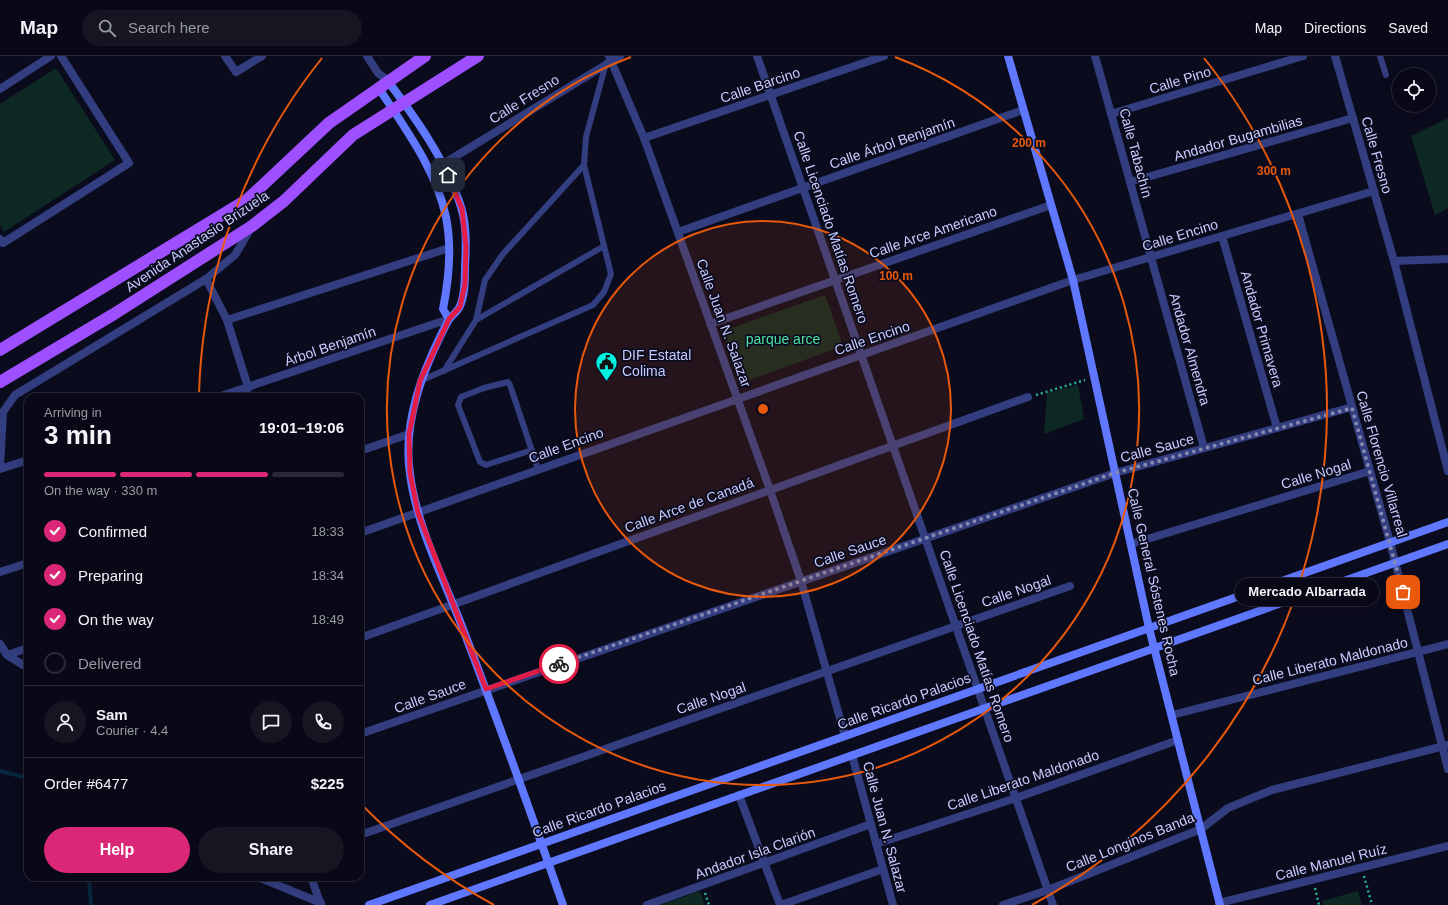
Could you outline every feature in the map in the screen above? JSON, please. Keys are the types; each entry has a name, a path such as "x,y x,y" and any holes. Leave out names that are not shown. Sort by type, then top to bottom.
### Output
{"main road":[{"name":"Avenida Anastasio Brizuela","path":"0,350 248,199 329,122 425,56"},
{"name":"Avenida Anastasio Brizuela","path":"0,382 114,314 252,226 284,201 353,135 478,56"}],"street":[{"path":"0,89 51,56"},
{"path":"0,239 3,243 129,163 61,56"},
{"path":"225,56 236,72 262,56"},
{"path":"367,56 378,73 393,110 428,167 446,217 449,248 448,282 443,309 449,319"},
{"name":"Calle Fresno","path":"443,164 608,60 620,56"},
{"name":"Calle Licenciado Matías Romero","path":"757,56 1053,905"},
{"name":"Calle Barcino","path":"644,138 884,56"},
{"name":"Calle General Sóstenes Rocha","path":"1008,56 1073,280 1149,628 1220,904"},
{"name":"Calle Tabachín","path":"1096,56 1151,258"},
{"name":"Calle Pino","path":"1112,114 1303,56"},
{"name":"Calle Fresno","path":"1335,56 1394,261 1448,471"},
{"name":"Calle Juan N. Salazar","path":"608,60 644,138 770,490 801,581 828,671 845,736"},
{"path":"383,84 404,103 443,164 462,209 466,246 465,284 460,307 449,319 420,381 409,434 410,473 418,513 486,689 563,905"},
{"name":"Calle Árbol Benjamín","path":"678,232 1023,110"},
{"name":"Andador Bugambilias","path":"1130,182 1353,118"},
{"name":"Calle Encino","path":"364,531 418,513 538,469 1073,280 1374,191"},
{"name":"Calle Arce Americano","path":"710,324 1051,205"},
{"name":"Calle Florencio Villarreal","path":"1298,214 1390,542 1418,652 1445,745 1448,769"},
{"path":"24,461 0,468 3,412 15,395 206,279 235,255 252,226"},
{"name":"Andador Primavera","path":"1222,236 1276,428"},
{"path":"227,320 449,248"},
{"name":"Andador Almendra","path":"1151,258 1204,448"},
{"path":"1394,261 1448,259"},
{"path":"206,279 227,320 248,387 246,393"},
{"name":"Árbol Benjamín","path":"230,393 449,319"},
{"name":"Calle Arce de Canadá","path":"364,637 1028,397"},
{"name":"Calle Sauce","path":"364,733 486,689 1115,473 1352,408"},
{"path":"364,450 409,434"},
{"name":"Calle Nogal","path":"1131,544 1370,471"},
{"name":"Calle Ricardo Palacios","path":"369,905 1448,522"},
{"path":"430,905 1448,544"},
{"path":"0,572 24,564"},
{"name":"Calle Nogal","path":"364,834 1070,586"},
{"path":"0,644 7,655 24,666"},
{"name":"Calle Liberato Maldonado","path":"1172,715 1448,644"},
{"path":"7,655 24,649"},
{"name":"Calle Liberato Maldonado","path":"876,844 1016,798 1178,740"},
{"name":"Calle Longinos Banda","path":"1003,905 1048,890 1200,829 1228,808 1272,790 1445,745"},
{"name":"Calle Juan N. Salazar","path":"852,755 893,905"},
{"path":"739,795 763,864 780,905 883,868"},
{"name":"Andador Isla Clarión","path":"647,905 871,824"},
{"name":"Calle Manuel Ruíz","path":"1220,904 1448,846"},
{"path":"267,881 321,904"},
{"path":"312,881 321,904"}],"lane":[{"path":"1380,56 1386,75"},
{"path":"420,381 593,305 604,292 612,274 584,165 586,137 608,60"},
{"path":"444,371 476,320 485,280 503,254 584,165"},
{"path":"476,320 604,246"},
{"path":"532,450 486,466 480,462 458,405 458,400 461,397 484,388 508,382 510,385 532,450 538,469"}],"path":[{"path":"1028,397 1094,377"},
{"path":"1362,868 1372,905"},
{"path":"1313,880 1319,905"}],"green space":[{"path":"56,68 115,160 4,232 0,225 0,104"},
{"path":"1448,118 1448,208 1435,215 1411,136"},
{"name":"parque arce","path":"825,295 843,346 741,383 723,331"},
{"path":"1078,385 1084,419 1044,434 1047,393"},
{"path":"700,891 705,905 660,905"},
{"path":"1358,891 1362,905 1323,905 1322,901"}],"waterway":[{"path":"0,771 24,777"},
{"path":"89,881 91,905"}],"way so far":[{"path":"559,664 1115,473 1352,408 1403,592"}],"place":[{"name":"DIF Estatal Colima","path":"606,382"},
{"name":"Mercado Albarrada","path":"1403,592"}],"route":[{"path":"448,175 454,186 462,209 466,246 465,284 460,307 449,319 420,381 409,434 410,473 418,513 486,689 559,664"}]}
